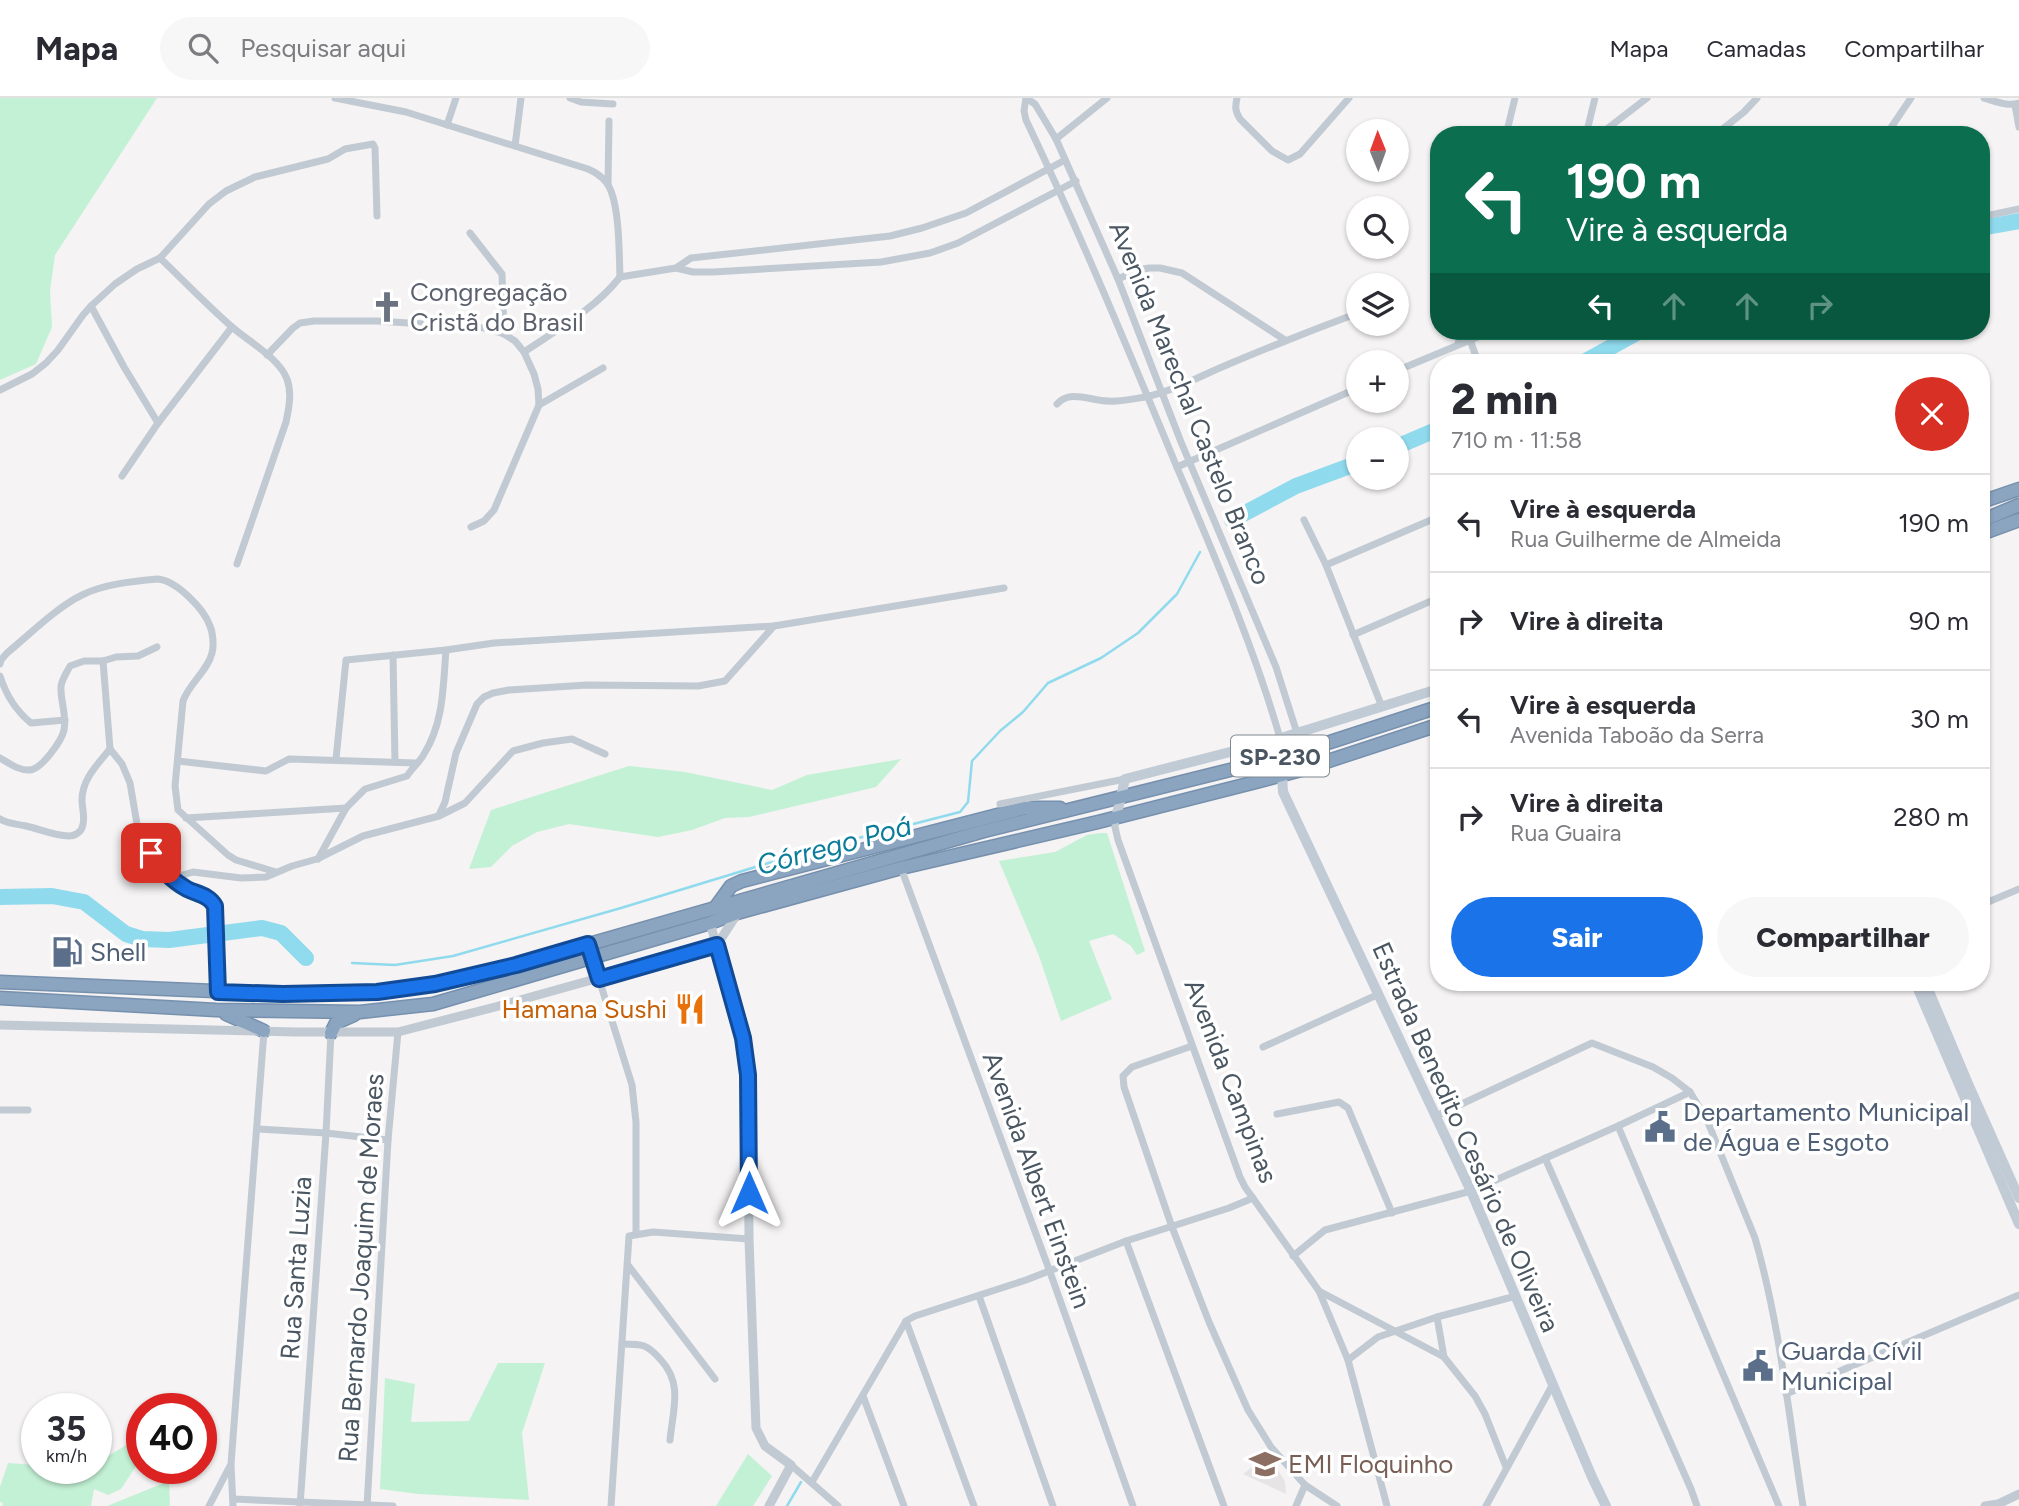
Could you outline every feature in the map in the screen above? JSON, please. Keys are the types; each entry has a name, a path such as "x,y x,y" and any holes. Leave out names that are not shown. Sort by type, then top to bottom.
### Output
{"highway":[{"path":"1990,499 2019,488"},
{"path":"1990,525 2019,505"},
{"path":"1990,529 2019,520"},
{"name":"SP-230","path":"0,982 283,994 377,992 448,981 516,965 944,842 1289,754 1430,710"},
{"name":"SP-230","path":"0,998 216,1010 360,1012 433,1004 737,913 901,868 1116,818 1282,775 1430,728"},
{"path":"1234,769 1265,743"},
{"path":"710,923 715,907"},
{"path":"216,1010 264,1031"},
{"path":"331,1033 336,1023 360,1012"}],"main road":[{"path":"1116,818 1125,779 1265,743 1430,692"},
{"name":"Estrada Benedito Cesário de Oliveira","path":"1297,733 1282,775 1282,789 1305,843 1379,993 1471,1191 1606,1506"},
{"path":"1266,779 1282,789"},
{"path":"1921,991 1931,1008 2019,1199 2015,1200 2009,1195 2001,1182"},
{"path":"1927,991 1931,1008 2019,1224"}],"street":[{"path":"335,98 406,112 515,146 588,169 608,184"},
{"path":"447,125 456,98"},
{"path":"515,146 521,98"},
{"path":"570,98 581,102 613,104"},
{"name":"Avenida Marechal Castelo Branco","path":"1280,738 1252,652 1199,517 1059,190 1026,120 1026,98 1035,104 1056,139 1118,279 1210,513 1268,646 1297,733"},
{"path":"1056,139 1108,98"},
{"path":"1237,98 1236,113 1240,119 1272,151 1288,160 1300,154 1349,98"},
{"path":"1508,126 1515,98"},
{"path":"1588,126 1595,98"},
{"path":"1611,126 1647,98"},
{"path":"1726,126 1757,98"},
{"path":"1892,126 1911,98"},
{"path":"1984,98 2017,104 2019,127"},
{"path":"524,352 589,308 610,290 620,277 617,218 608,184 609,121"},
{"path":"0,390 32,374 46,363 91,306 115,284 160,258 209,204 226,191 255,177 328,159 345,149 373,144 377,216"},
{"path":"676,268 691,258 890,236 933,225 966,213 1065,160"},
{"path":"620,277 676,268 693,272 713,272 881,262 930,253 958,243 1076,181"},
{"path":"1990,215 2019,209"},
{"path":"470,233 502,274 504,334"},
{"path":"160,258 232,327 267,355 286,377 290,389 286,422 237,564"},
{"path":"1118,279 1149,268 1171,269 1182,273 1284,341"},
{"path":"91,306 158,423"},
{"path":"1057,404 1062,399 1076,396 1107,401 1161,393 1346,318"},
{"path":"267,355 293,328 300,323 314,321 426,323 486,328 515,341 524,352 534,374 539,405 494,510 484,521 471,527"},
{"path":"122,476 158,423 232,327"},
{"path":"1458,344 1459,340"},
{"path":"1435,354 1469,340 1475,354"},
{"path":"1409,365 1430,356"},
{"path":"539,405 603,368"},
{"path":"1177,467 1346,393"},
{"path":"1199,517 1210,513"},
{"path":"1304,520 1326,565 1382,707"},
{"path":"1326,565 1430,520"},
{"path":"1225,584 1238,578"},
{"path":"0,664 7,653 85,593 108,586 148,580 164,580 175,584 210,625 213,647 210,659 183,701 176,803 178,810 228,855 276,872"},
{"path":"337,760 346,660 494,643 774,626 1004,588"},
{"path":"1353,635 1430,601"},
{"path":"439,816 445,802 456,752 477,704 484,697 509,690 587,685 698,686 725,681 774,626"},
{"path":"1252,652 1268,646"},
{"path":"0,758 15,768 30,771 47,758 62,737 65,720 61,687 70,666 84,661 138,656 157,647"},
{"path":"317,859 346,808 365,789 407,776 423,757 442,708 446,650"},
{"path":"393,655 395,762"},
{"path":"103,661 110,749 122,764 130,783 137,824 165,874 213,901 215,906 218,992"},
{"path":"0,676 5,691 22,716 31,723 65,720"},
{"path":"165,874 183,875 193,872 266,877 317,859 363,836 439,816 465,803 513,751 543,743 572,740 605,754"},
{"path":"0,819 42,831 72,836 78,834 84,819 82,791 95,765 110,749"},
{"path":"178,761 266,771 289,759 416,763"},
{"path":"1000,804 1125,779"},
{"path":"185,818 346,808"},
{"name":"Avenida Campinas","path":"1116,818 1118,840 1237,1170 1245,1187 1320,1291 1348,1360 1387,1506"},
{"name":"Avenida Albert Einstein","path":"901,868 1133,1506"},
{"path":"1990,901 2019,889"},
{"path":"0,1025 331,1033 398,1032 717,945 737,913"},
{"path":"710,923 743,1038 748,1075 749,1239 756,1428 765,1446 838,1506"},
{"path":"588,944 632,1085 636,1122 636,1234"},
{"path":"1263,1047 1379,993"},
{"path":"264,1031 230,1464 233,1503 393,1506"},
{"name":"Rua Bernardo Joaquim de Moraes","path":"367,1505 388,1139 398,1032"},
{"name":"Rua Santa Luzia","path":"300,1504 331,1033"},
{"path":"1436,1116 1592,1043 1653,1066 1690,1092 1707,1121 1755,1238 1776,1336 1803,1506"},
{"path":"1192,1046 1132,1067 1123,1076 1124,1087 1172,1227 1209,1322 1248,1410 1271,1447 1305,1485 1336,1506"},
{"path":"1293,1256 1325,1230 1471,1191 1690,1092"},
{"path":"1277,1114 1339,1102 1348,1108 1392,1213"},
{"path":"0,1110 28,1110"},
{"path":"1618,1126 1779,1506"},
{"path":"258,1129 388,1139"},
{"path":"1545,1158 1697,1506"},
{"path":"811,1482 906,1321 1253,1198"},
{"path":"611,1506 629,1236 653,1232 749,1239"},
{"path":"1126,1241 1224,1506"},
{"path":"628,1264 715,1379"},
{"path":"1320,1291 1444,1357 1475,1396 1506,1467"},
{"path":"1786,1394 2019,1295"},
{"path":"979,1296 1053,1506"},
{"path":"1348,1360 1368,1343 1395,1331 1516,1296"},
{"path":"1437,1317 1444,1357"},
{"path":"906,1321 974,1506"},
{"path":"622,1345 646,1346 673,1376 675,1390 670,1440"},
{"path":"1486,1506 1553,1383"},
{"path":"863,1396 904,1506"},
{"path":"209,1506 230,1464"},
{"path":"769,1506 791,1465"},
{"path":"1296,1506 1305,1485"},
{"path":"1985,1506 1998,1505 2019,1494"}],"shaded area":[{"name":"EMI Floquinho","path":"1269,1454 1285,1482 1286,1494 1243,1474"}],"green space":[{"path":"0,98 157,98 55,255 50,291 52,327 36,364 0,380"},
{"path":"901,759 876,787 749,817 725,818 692,830 658,837 569,824 537,832 512,846 491,867 469,869 491,810 629,766 685,772 772,790 807,775"},
{"path":"1107,833 1145,951 1137,955 1131,946 1113,934 1089,941 1112,999 1061,1021 1039,956 999,861 1055,852 1087,835"},
{"path":"498,1363 545,1363 522,1433 529,1500 418,1494 380,1489 385,1378 415,1384 411,1422 469,1421"},
{"path":"126,1445 126,1481 121,1489 108,1495 94,1489 91,1506 2,1506 3,1503 0,1502 0,1487 8,1463 21,1464 21,1484 112,1484 112,1454"},
{"path":"748,1454 772,1476 753,1506 716,1506"},
{"path":"162,1484 169,1484 170,1506 107,1506"}],"waterway":[{"name":"Córrego Poá","path":"1990,226 2019,221"},
{"name":"Córrego Poá","path":"1598,354 1624,340"},
{"name":"Córrego Poá","path":"1409,441 1430,432"},
{"name":"Córrego Poá","path":"1232,520 1296,486 1346,467"},
{"name":"Córrego Poá","path":"352,963 395,965 453,956 808,851 960,812 968,802 972,761 1000,731 1023,712 1048,683 1101,658 1138,633 1177,594 1200,552"},
{"name":"Córrego Poá","path":"0,897 52,896 84,902 126,934 142,939 169,940 262,928 281,933 306,958"},
{"path":"787,1506 801,1482"}],"place":[{"name":"Congregação Cristã do Brasil","path":"387,307"},
{"name":"Shell","path":"67,952"},
{"name":"Hamana Sushi","path":"690,1009"},
{"name":"Departamento Municipal de Água e Esgoto","path":"1660,1127"},
{"name":"Guarda Cívil Municipal","path":"1758,1366"},
{"name":"EMI Floquinho","path":"1265,1464"}],"route":[{"path":"151,853 165,874 213,901 218,951 218,992 377,992 435,984 516,965 588,944 599,979 717,945 743,1038 748,1075 749,1193"}]}
